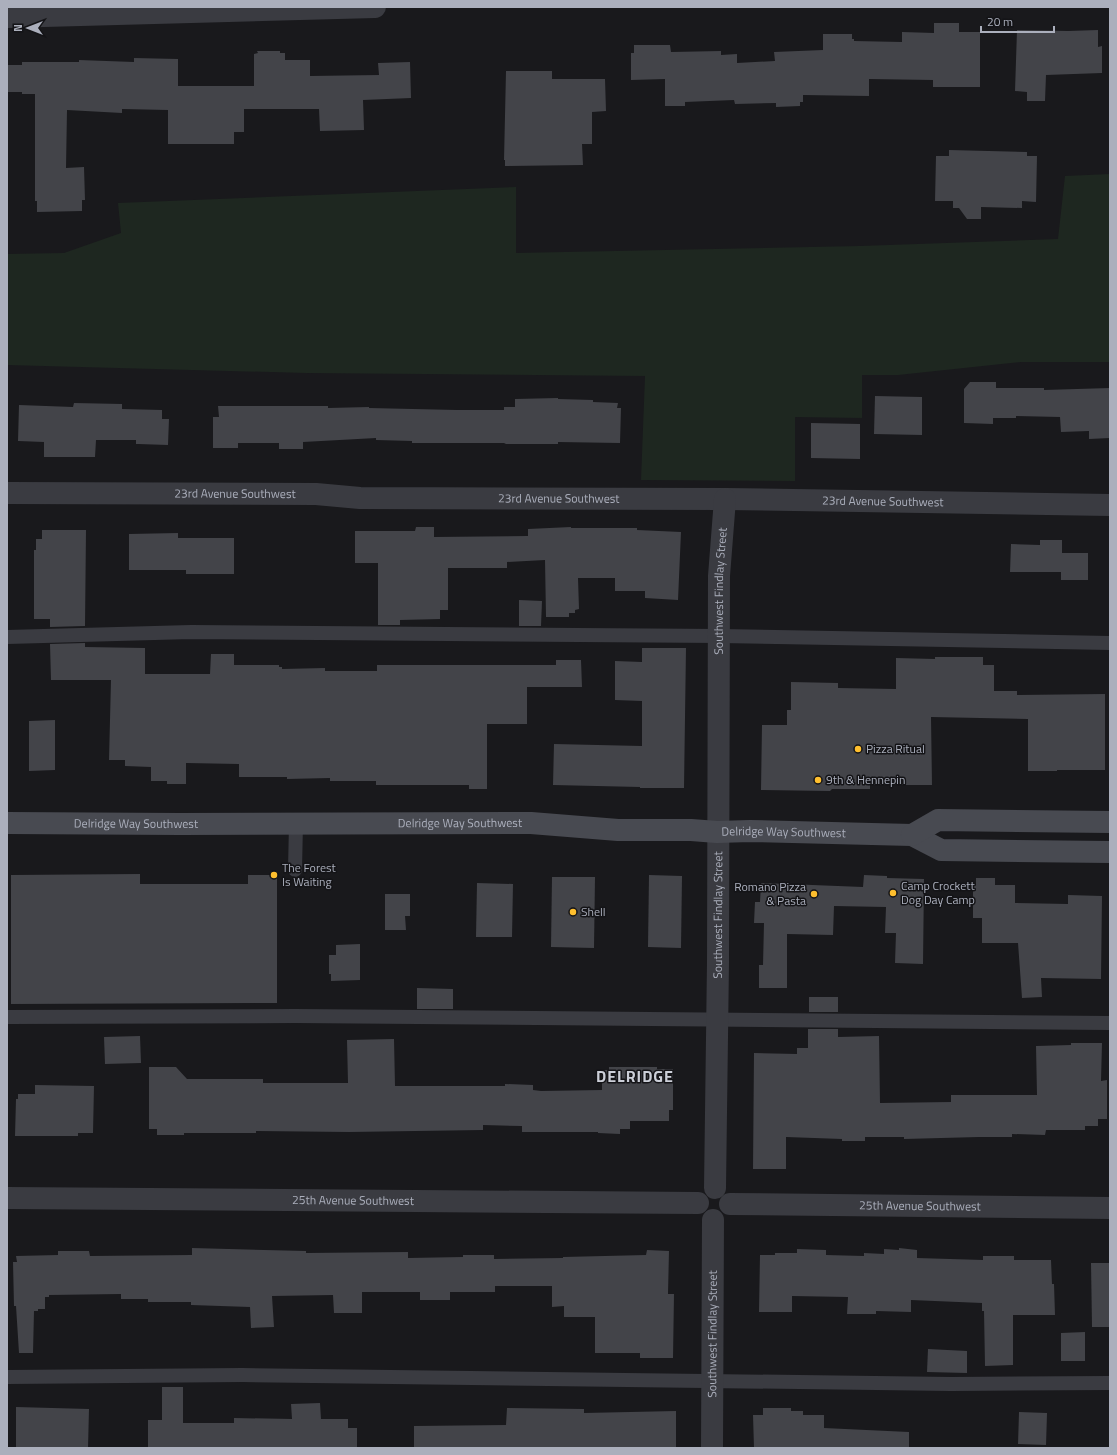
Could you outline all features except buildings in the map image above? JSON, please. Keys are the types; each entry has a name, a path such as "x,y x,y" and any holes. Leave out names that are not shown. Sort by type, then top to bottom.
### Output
{"main road":[{"path":"912,835 938,820 1110,822"},
{"name":"Delridge Way Southwest","path":"7,823 532,823 618,830 691,830 717,832 750,831 912,835 941,850 1110,852"}],"street":[{"path":"7,17 201,10 376,7"},
{"name":"23rd Avenue Southwest","path":"7,493 316,494 360,498 725,499 1110,505"},
{"name":"Southwest Findlay Street","path":"715,1188 717,832 720,636 719,576 725,499"},
{"path":"715,1188 726,1193 729,1197 730,1204 728,1212 725,1216 721,1219 714,1220 706,1218 702,1215 699,1210 698,1203 701,1194 705,1190 715,1188"},
{"name":"25th Avenue Southwest","path":"7,1198 698,1203"},
{"name":"25th Avenue Southwest","path":"730,1204 1110,1208"},
{"name":"Southwest Findlay Street","path":"712,1448 714,1220"}],"lane":[{"path":"7,637 191,632 720,636 1110,643"},
{"path":"295,870 296,823"},
{"path":"7,1017 295,1010 717,1020 1110,1023"},
{"path":"7,1377 242,1375 951,1384 1110,1383"}],"shaded area":[{"path":"1110,174 1110,362 1021,362 898,375 862,375 862,418 795,417 795,481 641,480 645,376 306,373 7,365 7,254 64,253 121,233 118,203 516,187 516,253 860,246 1058,239 1065,176"}],"place":[{"name":"Pizza Ritual","path":"858,749"},
{"name":"9th & Hennepin","path":"818,780"},
{"name":"The Forest Is Waiting","path":"274,875"},
{"name":"Camp Crockett Dog Day Camp","path":"893,893"},
{"name":"Romano Pizza & Pasta","path":"814,894"},
{"name":"Shell","path":"573,912"}],"district":[{"name":"DELRIDGE","path":"635,1076"}]}
